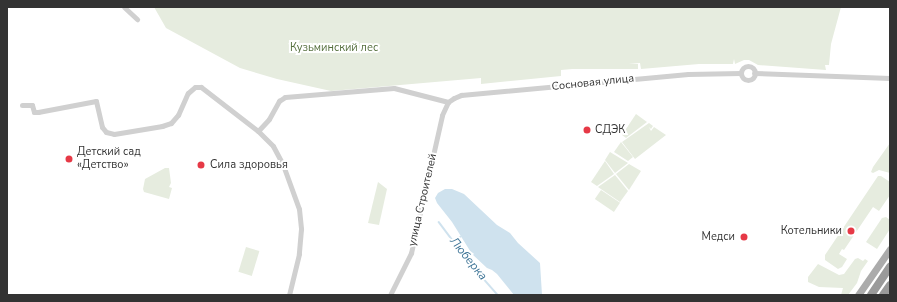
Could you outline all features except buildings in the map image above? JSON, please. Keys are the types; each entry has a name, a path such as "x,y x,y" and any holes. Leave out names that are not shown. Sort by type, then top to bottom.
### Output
{"highway":[{"path":"870,295 890,267"},
{"path":"883,295 890,285"}],"main road":[{"path":"858,295 890,249"}],"street":[{"path":"124,7 137,19"},
{"name":"Сосновая улица","path":"741,73 742,69 747,66 751,67 754,73"},
{"name":"Сосновая улица","path":"741,73 742,77 747,80 753,77 754,73"},
{"name":"Сосновая улица","path":"448,102 461,95 688,74 741,73"},
{"name":"Сосновая улица","path":"754,73 890,78"},
{"path":"22,105 32,105 34,112 96,101 102,127 106,132 114,134 172,123 178,115 188,93 195,87 202,87 258,131 273,146 283,165 299,210 301,230 299,254 289,295"},
{"path":"258,131 269,119 279,101 285,97 394,88 448,102"},
{"name":"улица Строителей","path":"390,295 410,253 442,115 448,102"}],"green space":[{"name":"Кузьминский лес","path":"154,7 841,7 831,44 829,65 825,65 826,70 758,65 749,60 744,60 735,64 734,59 733,64 699,64 641,69 640,63 561,70 561,76 481,84 481,78 331,91 277,79 240,68 166,28"},
{"path":"563,64 638,64 638,69 563,69"},
{"path":"636,114 647,122 626,138 622,135"},
{"path":"649,123 653,126 651,129 649,127 651,131 654,127 666,135 635,159 622,142"},
{"path":"621,142 633,157 628,161 614,152"},
{"path":"890,143 890,173 879,170 873,173 871,172 873,167"},
{"path":"610,152 628,163 615,173 605,160"},
{"path":"605,161 614,174 597,186 591,182"},
{"path":"629,164 641,171 629,190 616,174"},
{"path":"165,168 169,168 171,183 169,187 172,188 169,199 144,192 143,189 145,179"},
{"path":"615,175 628,191 620,202 598,187"},
{"path":"878,176 881,176 890,182 890,195 879,211 873,207 844,250 842,249 839,254 847,259 842,267 838,269 825,260 825,255"},
{"path":"378,182 387,189 379,225 368,223"},
{"path":"601,190 620,203 614,212 595,199"},
{"path":"886,217 890,220 890,229 877,249 866,242 882,218"},
{"path":"246,247 259,251 252,276 238,272"},
{"path":"858,258 863,261 865,259 868,261 861,271 857,283 848,295 841,295 843,288 819,287 808,282 808,277 818,264 839,275 844,274 855,259"}],"water":[{"path":"445,189 452,189 464,194 497,225 510,233 518,243 540,263 542,295 514,295 497,274 487,268 472,254 452,222 437,203 435,198 438,193"}],"waterway":[{"name":"Люберка","path":"439,222 469,262 498,295"},
{"name":"Люберка","path":"453,240 460,237"}],"place":[{"name":"СДЭК","path":"587,130"},
{"name":"Детский сад «Детство»","path":"69,159"},
{"name":"Сила здоровья","path":"201,165"},
{"name":"Котельники","path":"851,231"},
{"name":"Медси","path":"744,237"}]}
